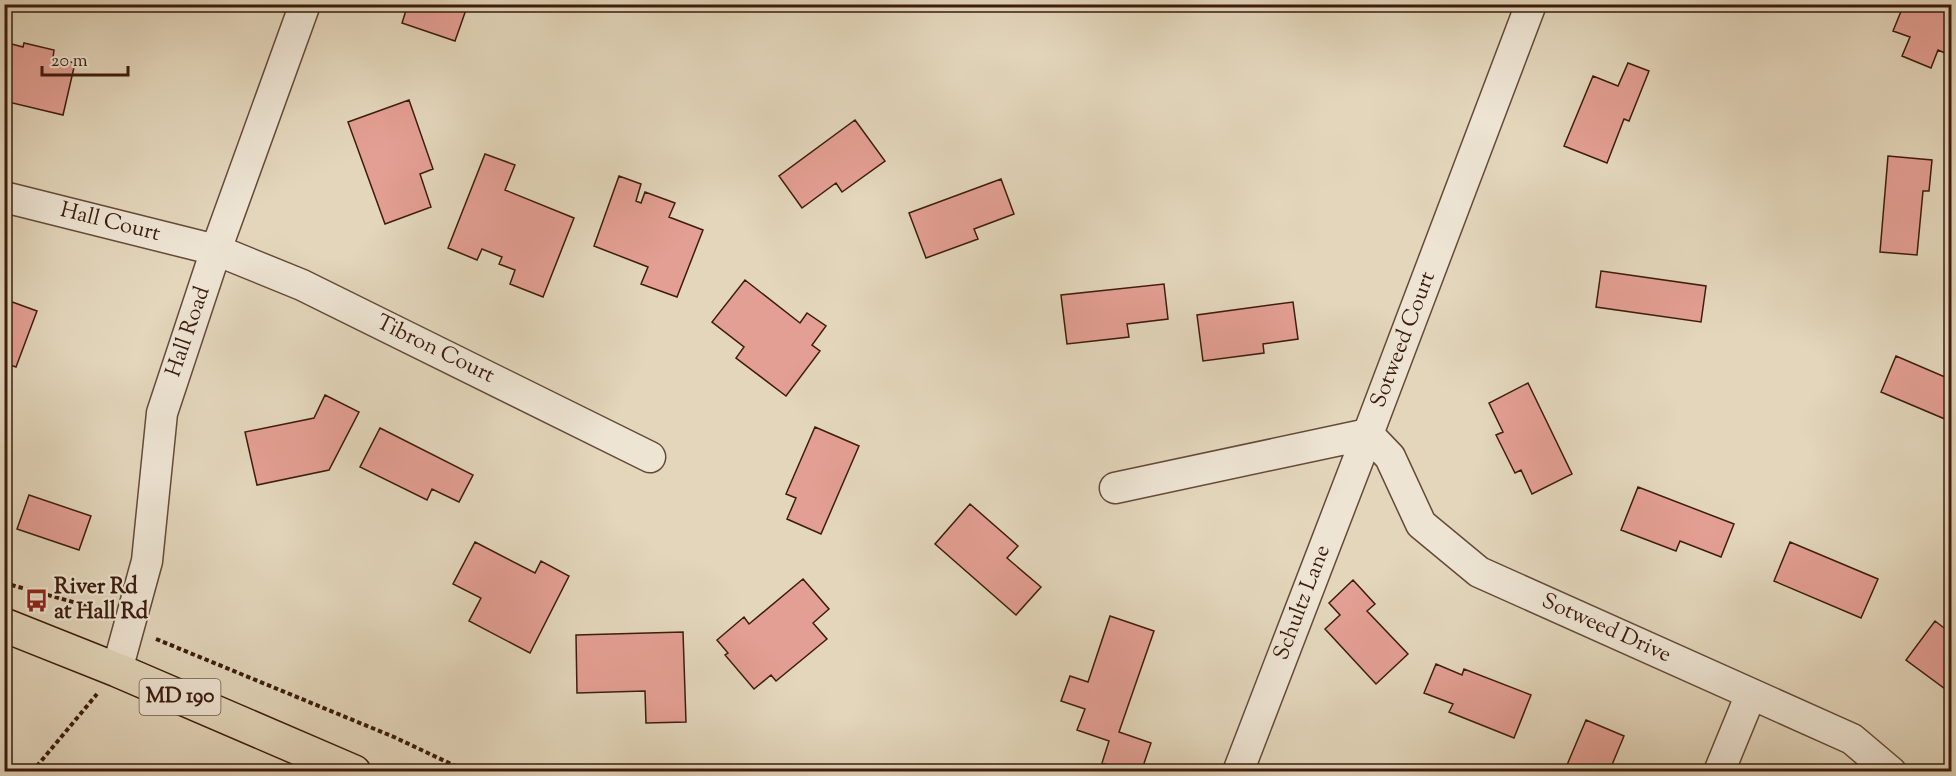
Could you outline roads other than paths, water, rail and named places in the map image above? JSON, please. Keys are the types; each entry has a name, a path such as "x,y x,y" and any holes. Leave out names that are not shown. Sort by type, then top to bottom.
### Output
{"main road":[{"name":"MD 190","path":"4,625 117,670 354,771"}],"street":[{"name":"Hall Road","path":"117,670 147,561 162,413 216,250 305,4"},
{"name":"Sotweed Court","path":"1115,488 1368,434 1531,4"},
{"name":"Hall Court","path":"4,197 216,250"},
{"name":"Tibron Court","path":"216,250 302,285 651,457"},
{"name":"Sotweed Drive","path":"1368,434 1390,457 1421,524 1479,572 1852,739 1891,771"},
{"name":"Schultz Lane","path":"1238,771 1368,434"},
{"path":"1719,771 1751,694"}],"place":[{"name":"River Rd at Hall Rd","path":"36,601"}]}
